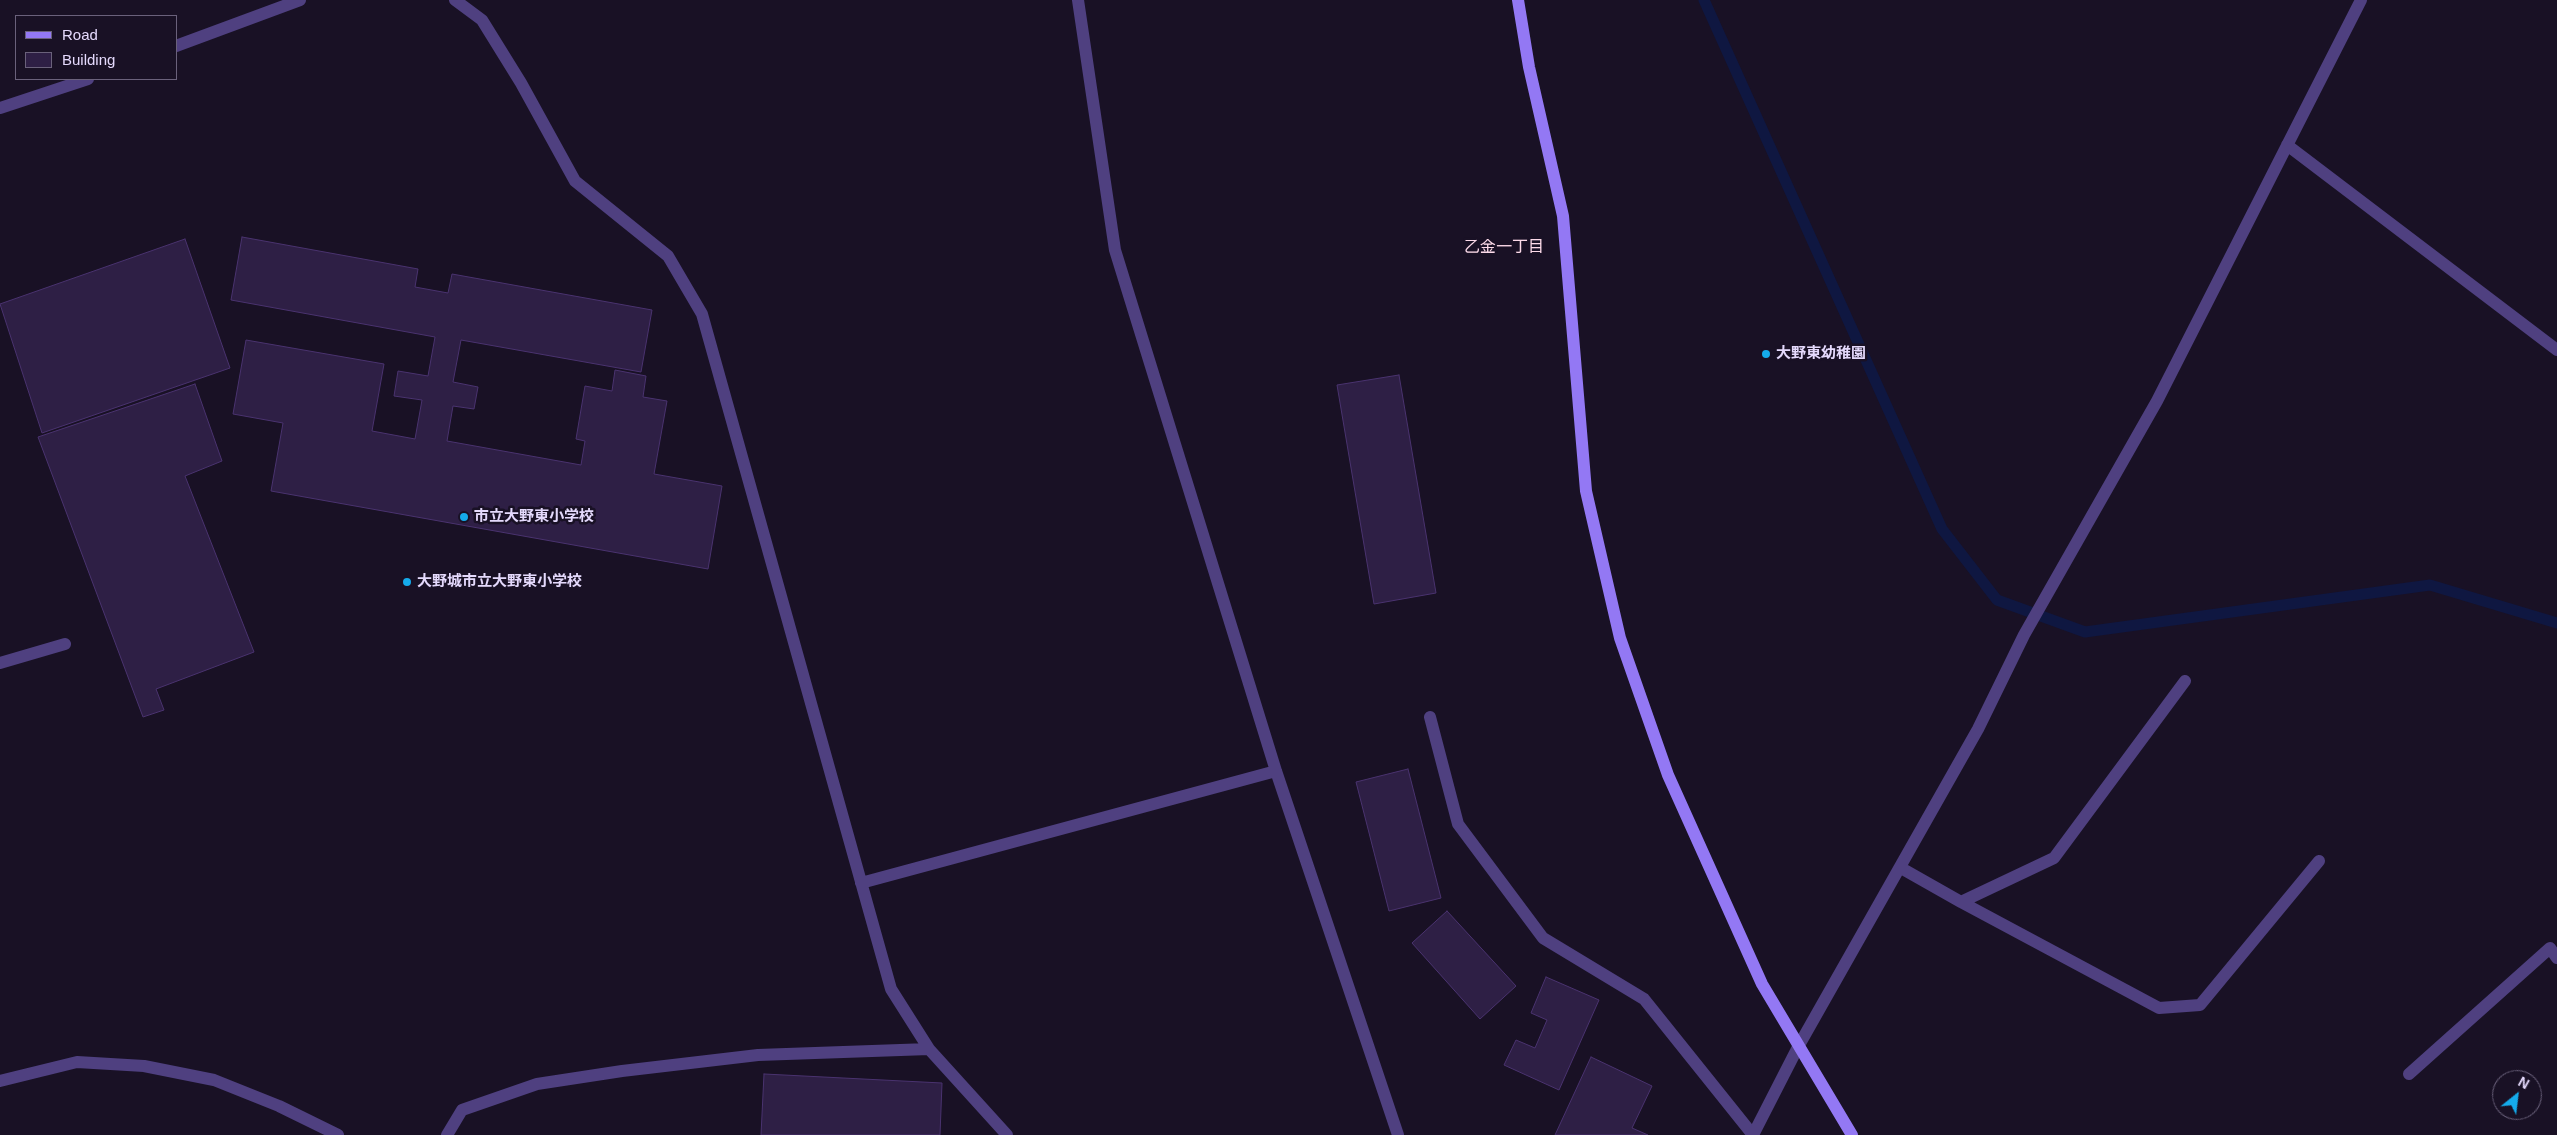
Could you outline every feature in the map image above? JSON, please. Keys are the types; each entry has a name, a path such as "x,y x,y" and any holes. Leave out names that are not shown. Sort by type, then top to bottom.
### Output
{"street":[{"path":"178,45 300,0"},
{"path":"455,0 482,20 521,83 575,180 668,256 702,314 891,989 929,1049 1008,1135"},
{"path":"1078,0 1115,250 1276,771 1398,1135"},
{"path":"1518,0 1530,67 1563,216 1586,491 1620,638 1668,775 1762,984 1852,1135"},
{"path":"1430,717 1458,824 1542,938 1644,999 1753,1135 1798,1047 1978,729 2024,635 2157,400 2361,0"},
{"path":"0,108 85,80"},
{"path":"2286,144 2557,350"},
{"path":"0,663 66,644"},
{"path":"1961,902 2054,858 2185,681"},
{"path":"861,883 1276,771"},
{"path":"1901,868 2158,1008 2200,1005 2319,861"},
{"path":"2409,1074 2550,948 2557,958"},
{"path":"447,1135 462,1110 537,1084 622,1071 758,1055 929,1049"},
{"path":"0,1081 77,1062 144,1066 214,1080 279,1106 338,1135"}],"building":[{"path":"242,237 418,269 415,287 448,293 452,274 652,310 641,372 461,340 453,382 478,387 474,409 453,406 447,441 581,465 585,441 576,439 585,386 612,391 615,370 646,376 643,397 667,401 654,474 722,486 708,569 271,491 283,423 233,414 246,340 384,364 372,431 415,439 422,400 394,396 398,371 428,376 435,337 231,300"},
{"path":"185,239 230,368 42,433 0,304"},
{"path":"1399,375 1436,593 1374,604 1337,385"},
{"path":"195,384 222,461 185,476 254,652 156,689 164,710 143,717 38,437"},
{"path":"1408,769 1441,898 1389,911 1356,782"},
{"path":"1447,911 1516,986 1480,1019 1412,943"},
{"path":"1546,977 1599,1000 1559,1090 1504,1065 1516,1040 1535,1048 1547,1020 1531,1013"},
{"path":"1591,1057 1652,1086 1632,1128 1648,1135 1555,1135"},
{"path":"764,1074 942,1083 940,1135 761,1135"}],"waterway":[{"path":"1704,0 1942,529 1997,600 2085,632 2430,585 2557,623"}],"place":[{"name":"大野東幼稚園","path":"1766,354"},
{"name":"市立大野東小学校","path":"464,517"},
{"name":"大野城市立大野東小学校","path":"407,582"}],"district":[{"name":"乙金一丁目","path":"1504,248"}]}
